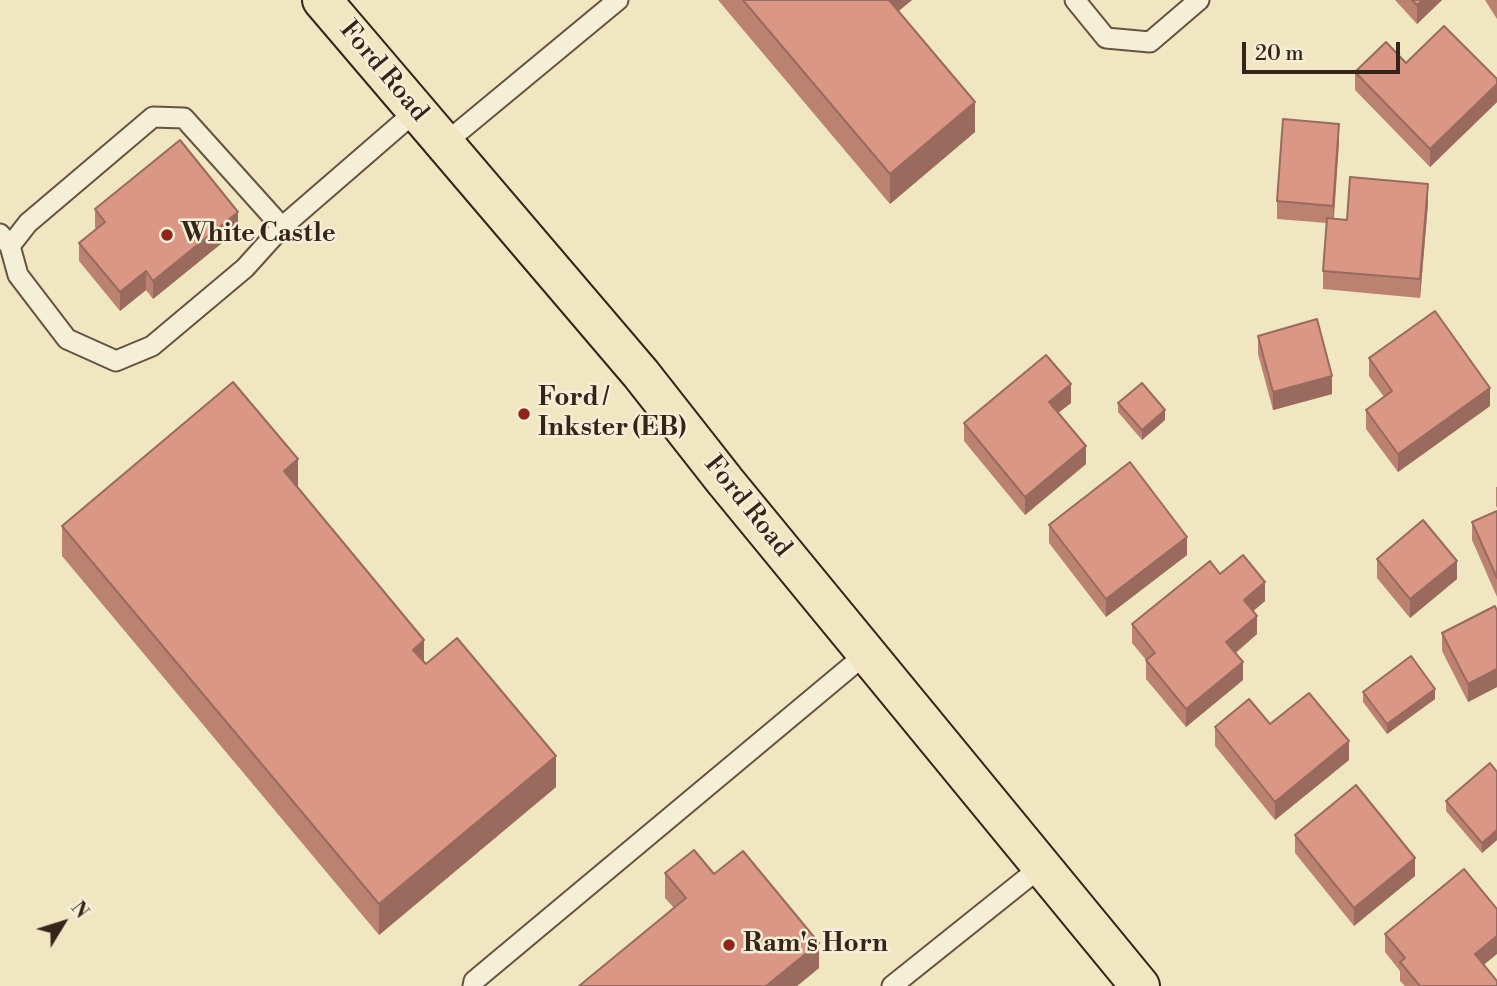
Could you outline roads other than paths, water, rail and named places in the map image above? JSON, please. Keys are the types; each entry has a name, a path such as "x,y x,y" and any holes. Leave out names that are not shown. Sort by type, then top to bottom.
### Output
{"main road":[{"name":"Ford Road","path":"322,0 641,374 725,481 1140,986"}],"lane":[{"path":"1075,0 1106,38 1150,42 1199,0"},
{"path":"444,144 607,3"},
{"path":"282,227 184,118 153,117 5,240 18,275 67,339 116,361 152,346 245,268 282,227 416,111"},
{"path":"472,986 474,981 867,653"},
{"path":"892,986 1042,866"}],"place":[{"name":"White Castle","path":"167,235"},
{"name":"Ford / Inkster (EB)","path":"524,414"},
{"name":"Ram's Horn","path":"729,945"}]}
